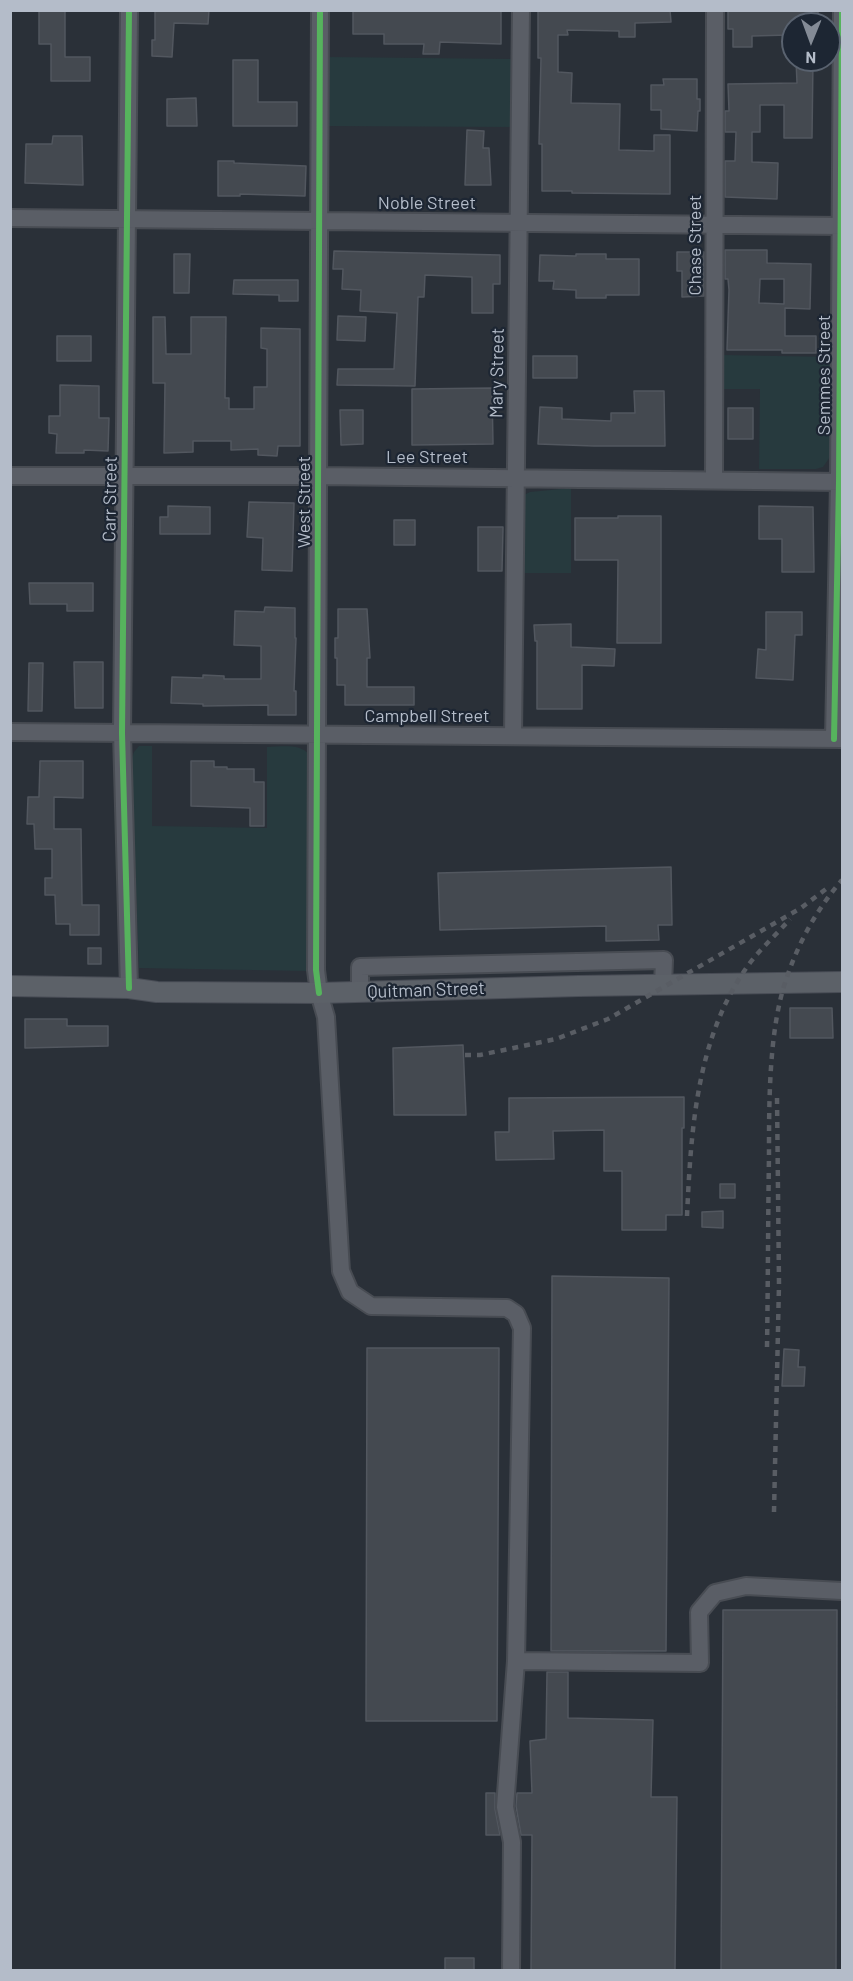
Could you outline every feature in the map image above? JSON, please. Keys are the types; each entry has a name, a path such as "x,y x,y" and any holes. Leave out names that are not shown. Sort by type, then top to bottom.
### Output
{"main road":[{"name":"Quitman Street","path":"10,986 129,988 157,992 319,993 843,982"}],"street":[{"name":"Carr Street","path":"129,10 122,732 129,988"},
{"name":"West Street","path":"320,10 316,970 319,993 326,1017 341,1270 350,1292 371,1306 507,1308 516,1314 522,1328 516,1661"},
{"name":"Mary Street","path":"513,736 521,10"},
{"name":"Chase Street","path":"714,480 715,10"},
{"name":"Semmes Street","path":"838,739 842,10"},
{"name":"Noble Street","path":"10,218 842,226"},
{"name":"Lee Street","path":"10,476 319,476 841,482"},
{"name":"Campbell Street","path":"10,732 838,739"},
{"path":"360,992 360,967 664,960 663,985"},
{"path":"630,961 631,985"},
{"path":"578,962 579,986"},
{"path":"511,1971 512,1842 505,1807 516,1661 700,1662 699,1612 715,1593 746,1586 843,1591"}],"green space":[{"path":"328,57 512,59 511,127 327,126"},
{"path":"721,355 832,357 830,457 823,467 759,469 760,389 719,389"},
{"path":"571,488 571,573 523,573 524,495 530,492"},
{"path":"139,746 152,746 152,826 267,828 267,747 296,747 309,755 308,971 139,968 131,762"}],"building":[{"path":"39,10 65,10 65,57 90,57 90,81 51,81 51,44 39,44"},
{"path":"155,10 209,10 208,24 174,23 172,57 152,56 152,40 155,40"},
{"path":"353,10 501,10 501,44 440,42 439,54 423,54 424,44 384,44 384,34 353,34"},
{"path":"538,10 670,10 671,22 635,23 635,37 619,37 619,31 567,30 568,35 558,35 558,72 572,73 571,103 620,104 619,150 654,151 654,135 670,135 670,194 542,191 542,144 539,144 541,58 538,58"},
{"path":"728,10 818,10 818,12 781,12 781,35 752,36 752,47 733,47 733,29 728,29"},
{"path":"233,60 258,60 258,102 297,102 297,126 233,126"},
{"path":"797,72 813,72 812,138 784,138 784,105 760,105 760,132 752,132 752,162 778,163 777,199 725,197 725,161 735,161 736,132 725,132 725,111 729,111 728,84 797,83"},
{"path":"663,79 697,79 697,99 700,99 700,111 698,111 697,131 661,129 661,110 651,110 651,85 664,85"},
{"path":"196,98 197,126 167,126 167,99"},
{"path":"467,130 484,131 483,148 489,148 491,185 465,185"},
{"path":"53,136 82,136 83,185 25,183 26,144 52,144"},
{"path":"218,161 306,166 305,196 240,194 240,196 218,196"},
{"path":"725,250 767,250 767,263 811,264 810,309 785,308 785,336 816,336 816,353 782,353 782,350 727,350 729,290 728,279 725,279","holes":["760,279 784,279 784,304 759,303"]},
{"path":"334,251 500,255 500,284 493,284 493,313 472,313 472,277 425,275 424,297 418,297 415,386 337,385 338,369 394,369 397,313 360,311 361,290 342,289 343,269 333,269"},
{"path":"677,252 704,252 704,296 682,297 682,271 677,271"},
{"path":"174,254 190,254 189,293 174,293"},
{"path":"576,254 606,254 606,259 639,259 639,295 576,298 576,290 553,289 554,281 539,281 540,255 576,256"},
{"path":"234,280 298,280 298,301 279,301 279,295 233,294"},
{"path":"338,316 366,317 365,341 337,340"},
{"path":"153,317 165,317 166,354 191,354 191,317 226,317 225,398 229,398 229,409 254,409 254,387 267,387 267,349 261,348 261,328 300,329 300,446 278,446 277,456 258,455 258,449 231,450 231,441 193,441 193,452 164,453 165,383 153,383"},
{"path":"57,336 91,336 91,361 57,361"},
{"path":"533,356 577,356 577,378 533,378"},
{"path":"60,385 99,386 99,418 109,418 108,451 84,450 84,453 56,453 57,434 49,433 49,416 60,416"},
{"path":"492,388 493,444 412,445 412,389"},
{"path":"634,391 664,391 665,446 538,444 540,407 562,408 562,419 611,421 611,413 635,413"},
{"path":"728,408 753,408 753,439 728,439"},
{"path":"340,410 363,410 363,444 341,445"},
{"path":"249,502 294,503 292,571 262,570 263,538 247,537"},
{"path":"168,506 210,507 210,534 160,534 160,517 168,517"},
{"path":"759,506 813,507 814,572 782,572 782,539 759,539"},
{"path":"618,516 661,516 661,643 617,643 618,560 575,560 575,518 618,518"},
{"path":"394,520 415,520 415,545 394,545"},
{"path":"478,527 503,527 502,571 478,571"},
{"path":"29,583 93,583 93,611 67,611 67,604 30,604"},
{"path":"265,607 295,608 296,715 268,715 268,705 203,706 203,704 171,703 172,677 203,678 203,675 224,676 224,679 261,679 261,646 234,645 235,611 264,612"},
{"path":"338,609 367,609 370,658 367,658 367,687 414,687 414,705 345,705 345,685 337,685 337,658 335,658"},
{"path":"766,612 802,612 802,635 795,635 793,680 756,678 758,649 766,650"},
{"path":"571,624 571,647 615,649 614,666 582,665 582,709 537,709 537,641 535,641 534,625"},
{"path":"74,662 103,662 103,708 75,708"},
{"path":"29,663 43,663 42,711 28,711"},
{"path":"40,761 83,761 83,798 54,797 54,829 81,829 82,905 99,905 99,935 70,935 70,924 56,924 55,895 45,895 45,878 52,878 52,849 35,849 34,824 27,824 28,797 39,797"},
{"path":"191,761 214,761 214,767 227,767 227,769 254,769 254,782 264,782 264,826 250,826 250,808 191,806"},
{"path":"671,867 672,925 658,925 659,940 606,941 606,926 440,930 438,873"},
{"path":"88,948 101,948 101,964 88,964"},
{"path":"790,1008 832,1008 833,1038 790,1038"},
{"path":"25,1019 67,1019 67,1026 108,1026 108,1046 25,1048"},
{"path":"463,1045 466,1115 394,1115 393,1048"},
{"path":"684,1097 682,1215 666,1215 666,1230 622,1230 622,1171 604,1171 604,1130 553,1131 554,1159 496,1160 495,1132 509,1132 509,1098"},
{"path":"720,1184 735,1184 735,1198 720,1198"},
{"path":"723,1211 723,1228 702,1227 702,1212"},
{"path":"552,1276 669,1278 666,1651 551,1651"},
{"path":"367,1348 499,1348 497,1721 366,1721"},
{"path":"784,1349 799,1350 798,1367 805,1367 804,1386 782,1386"},
{"path":"723,1610 837,1610 836,1971 721,1971"},
{"path":"547,1672 568,1672 568,1718 653,1720 651,1797 677,1797 675,1971 531,1971 532,1835 521,1835 516,1806 517,1793 532,1793 530,1741 546,1739"},
{"path":"486,1793 495,1793 495,1809 500,1835 486,1835"},
{"path":"445,1958 474,1958 474,1971 445,1971"}],"railway":[{"path":"767,1347 770,1090 776,1023 785,983 795,955 824,903 842,880"},
{"path":"465,1055 480,1055 556,1039 608,1019 801,908 830,886"},
{"path":"687,1216 694,1119 699,1087 717,1024 730,995 747,967 790,919"},
{"path":"774,1512 779,1284 777,1097"}],"cycle path":[{"path":"129,10 122,733 129,988"},
{"path":"319,993 316,970 320,10"},
{"path":"834,739 839,482 842,10"}]}
